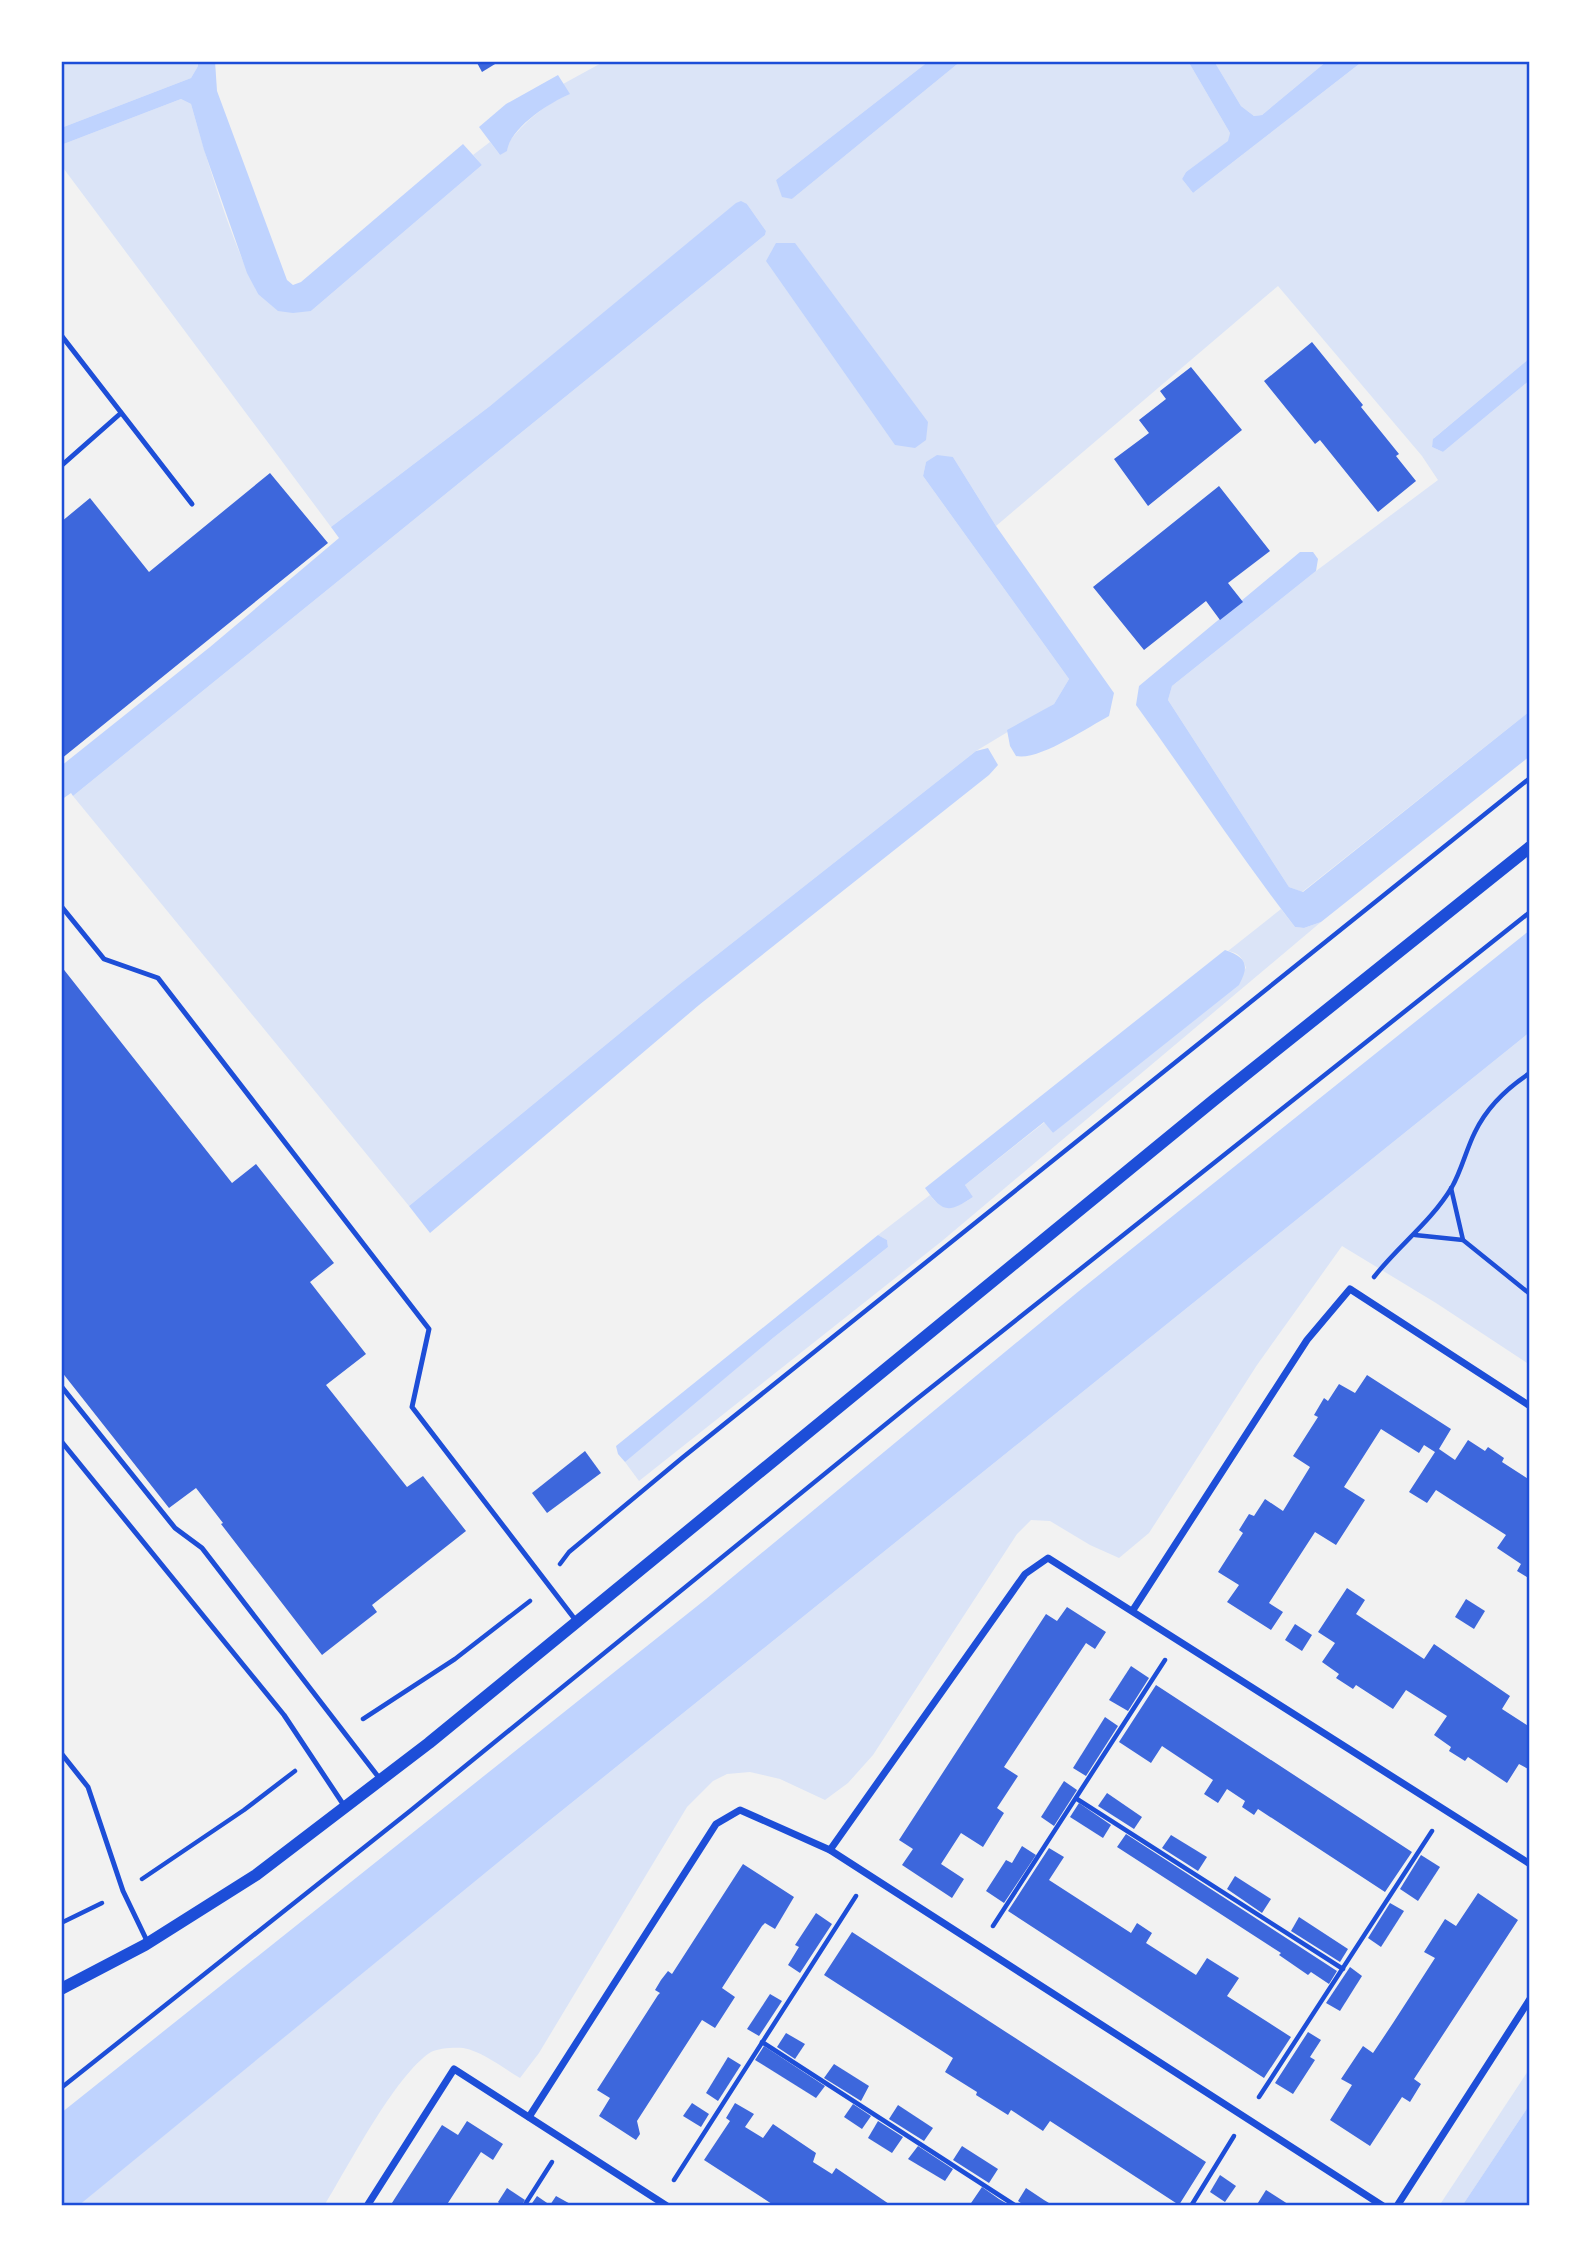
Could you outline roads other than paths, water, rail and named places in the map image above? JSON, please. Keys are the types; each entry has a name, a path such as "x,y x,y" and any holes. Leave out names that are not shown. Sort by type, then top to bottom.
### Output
{"street":[{"path":"61,1989 148,1943 256,1875 381,1780 1214,1100 1530,847"},
{"path":"1133,1610 1307,1340 1350,1289 1530,1406"},
{"path":"830,1850 1025,1574 1048,1558 1530,1864"},
{"path":"529,2117 716,1824 740,1810 830,1850 1383,2206"},
{"path":"1397,2206 1530,1999"},
{"path":"367,2206 454,2069 663,2204"}],"lane":[{"path":"61,335 192,504"},
{"path":"61,466 121,413"},
{"path":"61,906 104,959 158,978 429,1329 412,1407 577,1622"},
{"path":"61,1385 175,1528 202,1548 381,1780"},
{"path":"61,1441 284,1715 345,1807"},
{"path":"61,1753 88,1787 124,1891 148,1943"}],"water":[{"path":"198,61 215,61 217,91 287,280 293,285 301,282 463,144 482,165 311,311 278,311 258,294 247,273 204,150 191,104 181,99 61,145 61,128 191,78"},
{"path":"929,61 961,61 792,199 782,197 776,180"},
{"path":"1188,61 1214,61 1241,106 1254,116 1262,115 1327,61 1363,61 1193,193 1182,179 1186,172 1228,141 1230,133"},
{"path":"558,75 570,94 532,117 515,134 507,151 500,155 479,127 506,104"},
{"path":"741,201 747,204 766,231 765,235 73,796 71,793 61,800 61,766 210,647 339,538 331,527 490,406"},
{"path":"776,243 795,243 928,422 926,440 915,448 895,445 766,261"},
{"path":"1530,358 1530,380 1443,452 1432,447 1433,439"},
{"path":"937,455 953,457 996,526 1114,693 1109,716 1063,742 1037,753 1016,756 1010,746 1007,730 1054,704 1069,679 923,476 926,462"},
{"path":"1300,552 1313,552 1318,559 1316,571 1172,686 1168,700 1289,887 1303,892 1530,711 1530,756 1321,922 1304,928 1295,927 1274,900 1136,705 1139,686"},
{"path":"988,748 998,765 989,775 699,1005 430,1233 409,1206 680,984 976,751"},
{"path":"1530,930 1530,1032 544,1825 78,2206 61,2206 61,2113 706,1599 1079,1291"},
{"path":"1225,950 1238,956 1244,963 1239,985 1053,1133 1044,1122 965,1185 973,1197 951,1208 936,1202 925,1188"},
{"path":"878,1235 887,1240 888,1247 773,1338 625,1462 618,1454 616,1446"},
{"path":"1530,2104 1530,2206 1462,2206"}]}
